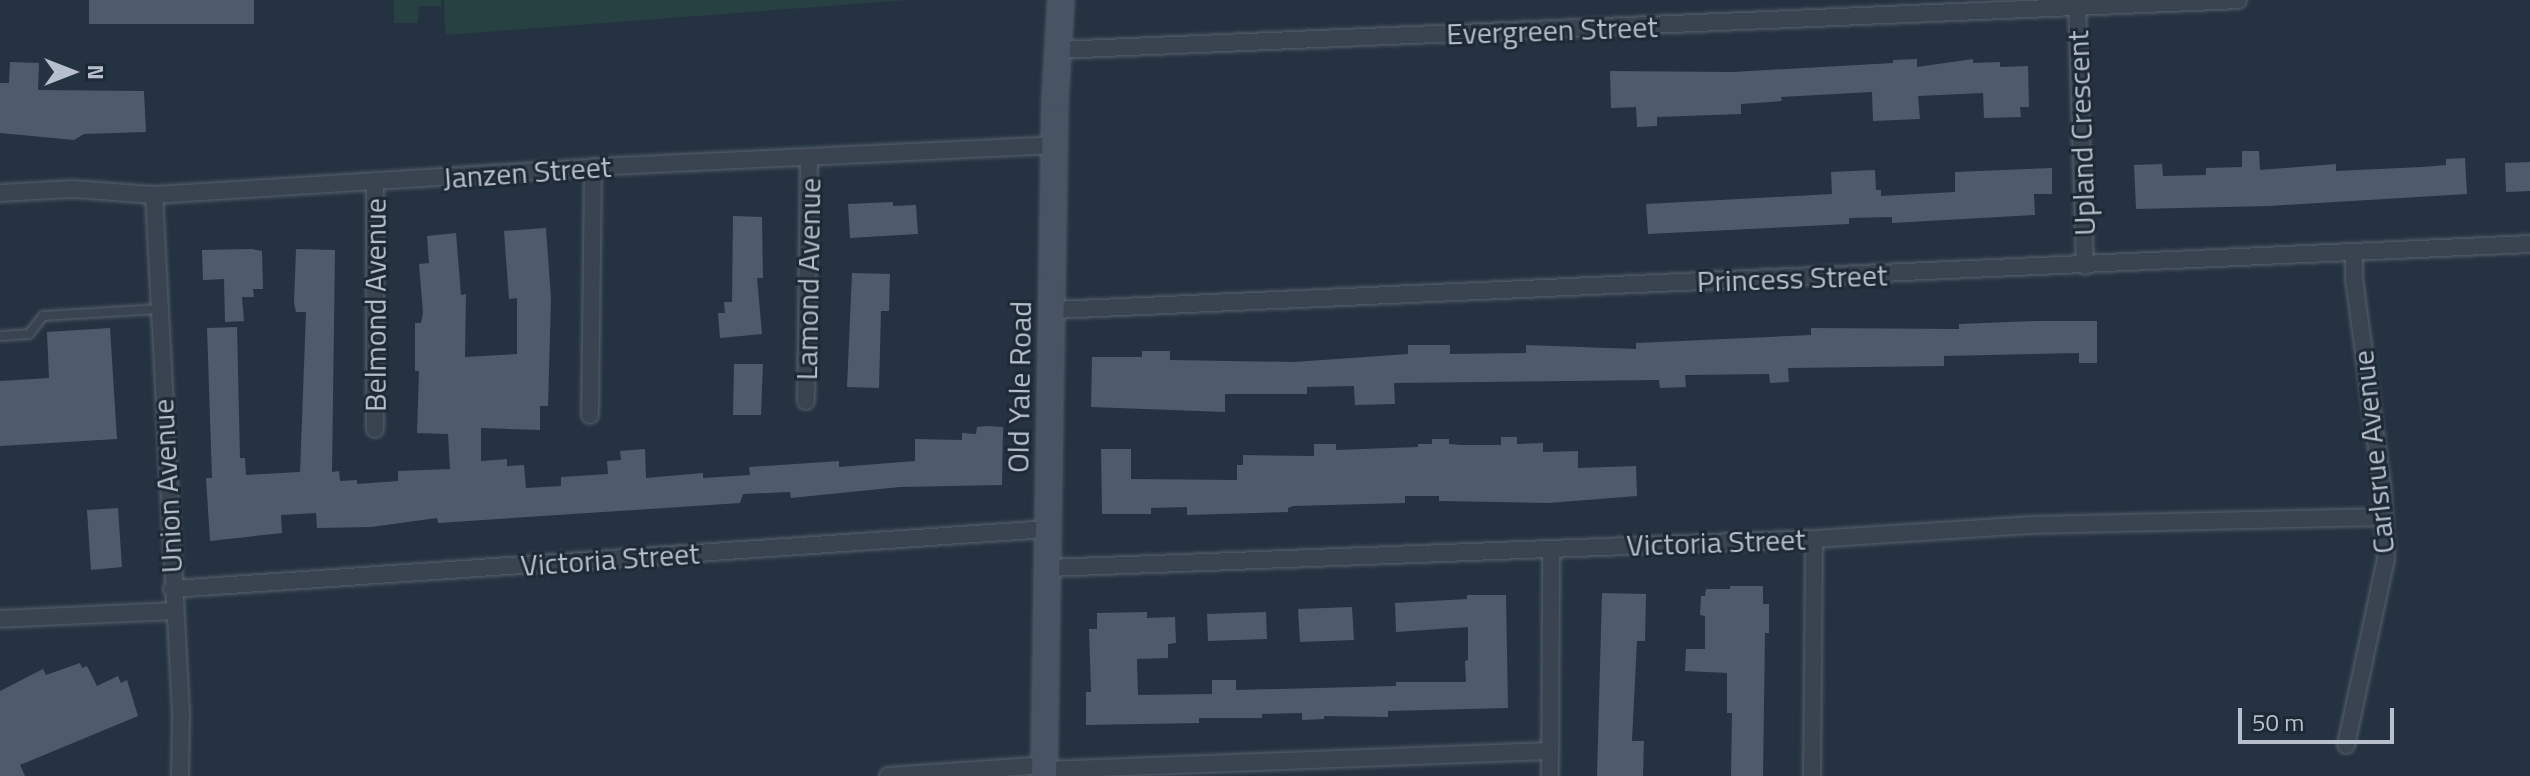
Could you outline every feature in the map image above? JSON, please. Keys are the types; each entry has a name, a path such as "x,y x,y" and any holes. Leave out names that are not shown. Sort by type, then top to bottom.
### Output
{"street":[{"name":"Old Yale Road","path":"1044,770 1057,50 1061,0"},
{"name":"Evergreen Street","path":"1057,50 2077,4 2238,0"},
{"name":"Upland Crescent","path":"2077,4 2085,266"},
{"name":"Janzen Street","path":"0,193 73,189 154,195 593,167 1055,145"},
{"name":"Lamond Avenue","path":"806,401 809,157"},
{"path":"590,415 593,167"},
{"name":"Belmond Avenue","path":"375,181 375,429"},
{"name":"Union Avenue","path":"154,195 173,611 181,714 180,776"},
{"name":"Princess Street","path":"1054,310 2530,244"},
{"name":"Carlsrue Avenue","path":"2346,745 2386,559 2384,517 2354,280 2354,252"},
{"name":"Victoria Street","path":"1048,568 1814,539 2031,525 2384,517"},
{"name":"Victoria Street","path":"172,589 1047,529"},
{"path":"1812,776 1814,539"},
{"path":"1550,776 1551,549"},
{"path":"0,619 173,611"},
{"path":"888,776 1549,751"},
{"path":"1304,758 1304,776"}],"lane":[{"path":"0,336 29,334 43,316 159,309"}],"green space":[{"path":"394,0 441,0 441,6 419,6 418,23 394,23"},
{"path":"444,0 908,0 445,35"}],"building":[{"path":"89,0 254,0 254,24 89,24"},
{"path":"1917,59 1917,67 1973,59 1973,63 2000,62 2000,67 2028,66 2029,107 2020,107 2021,117 1984,118 1983,93 1918,96 1920,119 1873,121 1872,92 1781,97 1782,101 1741,104 1741,114 1657,117 1657,126 1637,127 1636,107 1611,108 1610,71 1733,72"},
{"path":"10,62 39,63 38,90 144,91 146,132 84,134 74,140 0,133 0,83 9,83"},
{"path":"2242,151 2259,151 2260,170 2336,164 2336,171 2422,167 2446,165 2446,159 2465,158 2467,194 2269,206 2136,209 2134,165 2162,164 2163,176 2206,175 2206,168 2242,167"},
{"path":"2530,162 2530,191 2506,192 2505,163"},
{"path":"2052,168 2052,194 2034,194 2035,215 1892,223 1892,217 1849,218 1849,224 1648,234 1646,204 1832,194 1831,172 1875,170 1876,190 1881,190 1881,196 1955,192 1955,172"},
{"path":"893,202 893,206 916,205 918,234 850,238 848,204"},
{"path":"733,216 762,217 763,278 757,278 762,334 720,338 718,313 725,313 724,302 732,302"},
{"path":"546,228 551,299 548,406 540,406 540,430 481,428 481,461 507,459 507,466 524,465 526,488 561,486 561,477 608,474 607,461 621,460 620,451 645,449 646,478 703,473 703,478 750,475 749,467 839,461 839,467 915,461 915,439 962,440 962,433 976,434 977,427 987,426 1003,427 1002,485 900,487 791,498 790,492 743,494 740,503 438,523 437,518 371,527 317,528 316,513 281,515 282,533 210,541 206,478 212,478 207,328 237,327 240,458 245,458 246,475 300,472 306,312 296,312 294,303 296,249 335,250 332,472 339,471 340,481 357,480 357,484 398,481 398,471 450,469 448,434 417,433 419,371 415,371 415,323 421,323 423,313 419,264 429,263 427,236 456,233 461,295 466,294 465,357 517,354 517,298 509,299 504,231"},
{"path":"202,250 262,251 263,289 253,289 254,297 242,297 244,321 225,322 224,279 203,280"},
{"path":"852,273 890,274 889,311 881,311 879,388 847,387"},
{"path":"2097,321 2097,363 2079,363 2079,353 1944,356 1944,366 1788,368 1789,382 1770,383 1769,374 1685,375 1686,387 1660,388 1659,380 1394,383 1395,404 1355,405 1354,386 1307,387 1307,394 1225,394 1225,412 1091,407 1092,357 1142,357 1142,351 1170,351 1170,360 1294,362 1408,354 1408,345 1450,345 1450,354 1526,353 1526,345 1636,349 1636,343 1811,335 1811,328 1959,329 1959,324"},
{"path":"110,328 117,439 0,446 0,381 49,378 47,332"},
{"path":"734,364 763,364 761,415 733,415"},
{"path":"1501,437 1517,437 1517,444 1543,443 1543,452 1578,451 1578,468 1636,466 1637,496 1548,503 1439,501 1439,496 1405,496 1405,503 1293,506 1288,508 1288,512 1187,515 1187,507 1151,508 1151,514 1102,514 1101,449 1131,449 1131,479 1237,480 1237,465 1243,465 1243,455 1314,456 1314,444 1336,444 1336,450 1418,447 1418,444 1432,444 1432,439 1449,439 1449,444 1501,445"},
{"path":"118,508 122,567 91,570 87,510"},
{"path":"1730,586 1763,586 1763,604 1769,604 1769,633 1765,633 1763,776 1731,776 1732,713 1727,713 1727,673 1685,671 1686,649 1705,649 1705,616 1700,615 1701,596 1705,596 1706,589 1730,589"},
{"path":"1602,593 1646,594 1645,641 1637,641 1632,741 1644,741 1643,776 1597,776"},
{"path":"1467,595 1506,595 1508,708 1388,711 1388,717 1324,716 1324,719 1302,720 1302,713 1262,714 1262,718 1199,718 1199,723 1086,725 1086,692 1091,692 1089,629 1097,629 1097,613 1147,612 1147,618 1175,617 1176,643 1168,644 1168,658 1137,659 1138,695 1212,694 1212,680 1236,680 1236,690 1396,686 1396,682 1466,682 1468,627 1396,632 1395,603 1467,599"},
{"path":"1352,607 1354,640 1300,642 1298,609"},
{"path":"1266,612 1267,639 1208,641 1207,614"},
{"path":"80,663 82,668 87,666 97,686 118,676 121,683 127,680 138,716 20,765 25,776 0,776 0,691 43,669 46,675"}]}
